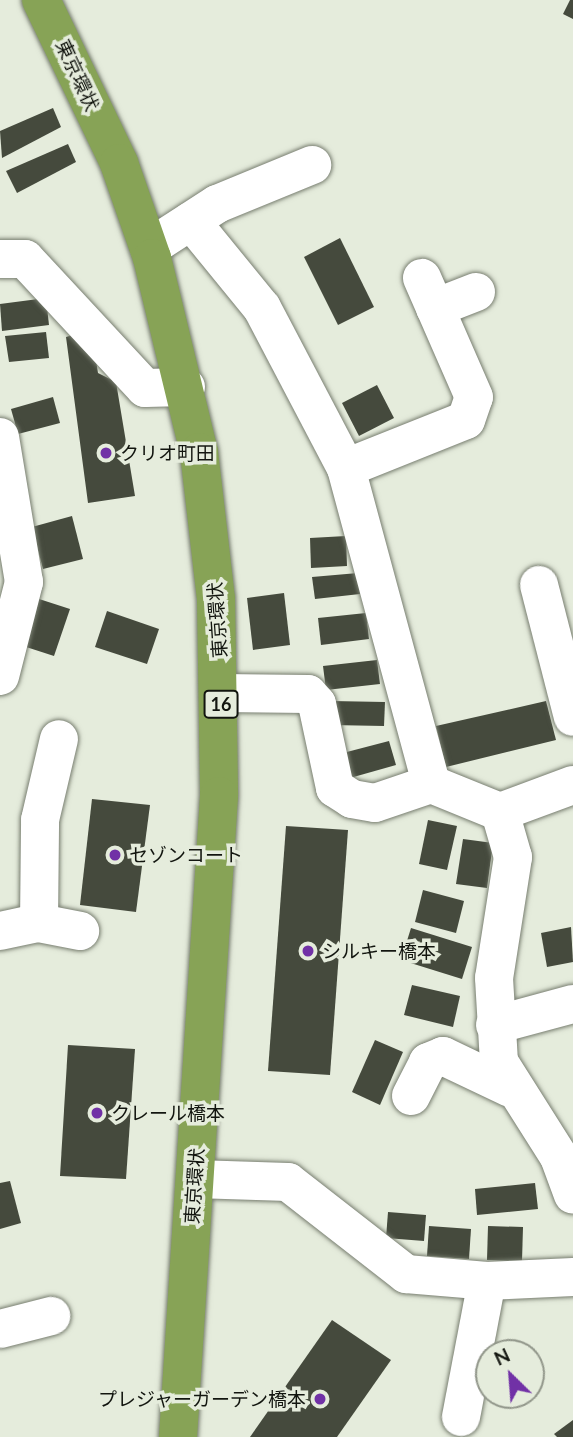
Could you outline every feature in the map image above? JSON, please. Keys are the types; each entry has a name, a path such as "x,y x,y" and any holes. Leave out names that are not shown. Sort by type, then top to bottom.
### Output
{"highway":[{"name":"東京環状","path":"41,0 119,163 149,248 186,387 208,516 221,693 178,1437"}],"street":[{"path":"149,248 191,221 312,165"},
{"path":"191,221 262,308 346,468 431,784"},
{"path":"0,259 25,259 145,388 186,387"},
{"path":"346,468 466,420 474,397 429,293 476,292"},
{"path":"0,437 24,582 0,676"},
{"path":"539,585 573,717"},
{"path":"221,693 308,694 317,704 335,788 352,799 375,803 431,784 499,812 573,785"},
{"path":"39,923 40,821 59,739"},
{"path":"499,812 513,857 497,943 495,1025 510,1088"},
{"path":"0,931 39,923 80,931"},
{"path":"495,1025 573,1004"},
{"path":"411,1096 428,1062 443,1056 510,1088 541,1125 573,1195"},
{"path":"195,1179 288,1182 406,1274 487,1281 573,1277"},
{"path":"461,1417 487,1281"},
{"path":"0,1328 51,1316"}],"building":[{"path":"570,0 573,0 573,19 563,14"},
{"path":"53,108 61,127 2,158 0,131"},
{"path":"68,144 76,162 17,193 6,171"},
{"path":"340,238 374,307 338,325 304,257"},
{"path":"46,298 49,325 2,331 0,304"},
{"path":"46,332 49,358 9,362 5,336"},
{"name":"クリオ町田","path":"76,334 95,354 98,373 116,382 135,496 88,503 66,337"},
{"path":"377,385 394,418 359,436 342,403"},
{"path":"53,397 60,423 18,434 11,409"},
{"path":"72,516 83,559 43,569 32,527"},
{"path":"346,536 347,566 311,568 310,538"},
{"path":"358,573 360,594 315,599 312,577"},
{"path":"284,593 290,645 253,650 247,598"},
{"path":"36,598 70,609 54,656 20,645"},
{"path":"107,611 159,629 147,664 95,647"},
{"path":"366,613 369,639 321,645 318,618"},
{"path":"377,660 380,684 326,690 323,666"},
{"path":"331,701 385,702 384,726 331,725"},
{"path":"546,701 556,740 446,767 436,726"},
{"path":"389,741 396,765 350,778 343,753"},
{"name":"セゾンコート","path":"92,799 150,805 136,912 80,905"},
{"path":"428,820 457,826 447,870 419,864"},
{"name":"シルキー橋本","path":"286,826 348,830 330,1075 268,1071"},
{"path":"463,839 493,843 487,888 456,884"},
{"path":"423,890 464,901 456,933 415,922"},
{"path":"571,927 573,962 547,967 541,933"},
{"path":"411,928 472,947 462,979 401,960"},
{"path":"412,985 460,996 453,1027 404,1015"},
{"path":"375,1040 403,1052 380,1105 352,1092"},
{"name":"クレール橋本","path":"68,1045 135,1049 126,1179 60,1176"},
{"path":"10,1181 21,1223 0,1229 0,1183"},
{"path":"535,1183 538,1209 477,1215 475,1189"},
{"path":"388,1212 426,1215 424,1241 386,1238"},
{"path":"429,1226 471,1229 469,1259 427,1256"},
{"path":"488,1226 523,1227 522,1261 487,1260"},
{"name":"プレジャーガーデン橋本","path":"332,1320 391,1360 337,1437 250,1437"},
{"path":"573,1420 573,1437 557,1437 554,1434"}],"place":[{"name":"クリオ町田","path":"106,453"},
{"name":"セゾンコート","path":"115,855"},
{"name":"シルキー橋本","path":"308,951"},
{"name":"クレール橋本","path":"97,1113"},
{"name":"プレジャーガーデン橋本","path":"320,1399"}]}
